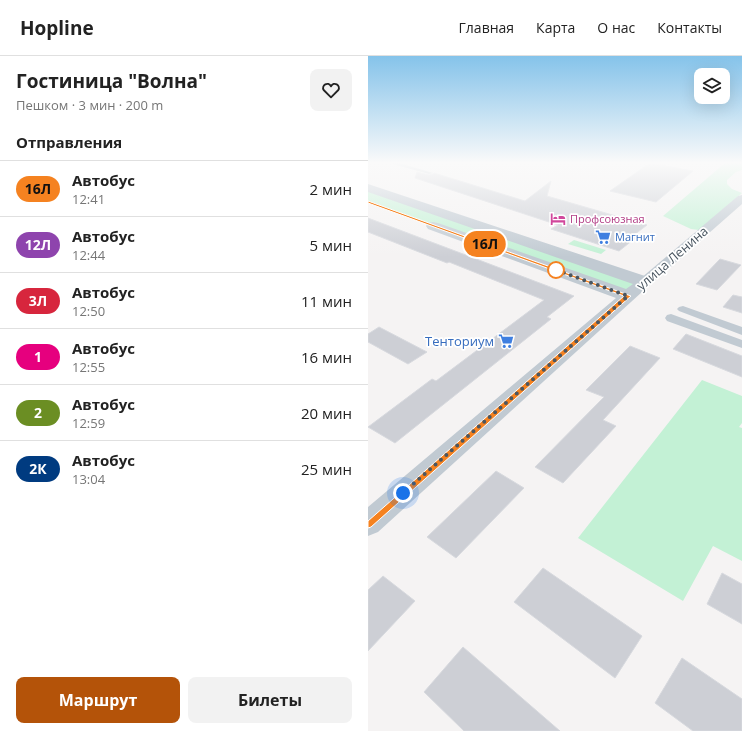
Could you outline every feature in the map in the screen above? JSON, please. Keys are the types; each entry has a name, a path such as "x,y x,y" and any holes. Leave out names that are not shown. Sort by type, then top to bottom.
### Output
{"street":[{"path":"385,194 637,289"},
{"name":"улица Ленина","path":"368,524 742,198"},
{"path":"419,221 637,289"},
{"path":"683,309 742,331"},
{"path":"671,318 742,344"}],"green space":[{"path":"368,194 387,194 645,282 628,296 368,202"},
{"path":"688,194 740,194 699,230 691,229 663,216"},
{"path":"574,240 606,250 601,254 568,244"},
{"path":"702,380 742,396 742,423 739,427 742,428 742,561 713,546 683,601 578,538"}],"building":[{"path":"465,194 504,194 525,201 533,194 547,194 547,196 647,225 634,235 638,236 619,251 551,229 558,225"},
{"path":"625,194 665,194 656,202"},
{"path":"368,218 574,296 547,317 551,319 395,443 368,427 432,379 436,381 544,300 449,262 447,263 368,232"},
{"path":"720,259 741,265 717,290 696,284"},
{"path":"733,295 742,297 742,313 723,307"},
{"path":"379,327 427,352 408,364 368,342 368,334"},
{"path":"686,334 742,356 742,377 673,349"},
{"path":"630,346 660,358 603,420 616,426 563,483 535,467 604,397 586,390"},
{"path":"496,471 524,488 456,558 427,537"},
{"path":"543,568 642,636 615,678 514,602"},
{"path":"722,573 742,584 742,624 707,604"},
{"path":"383,576 415,601 368,651 368,590"},
{"path":"463,647 560,731 464,731 424,692"},
{"path":"682,658 742,699 742,731 693,731 655,703"}],"bus line":[{"name":"16Л","path":"368,202 628,296 368,524"}],"place":[{"name":"Профсоюзная","path":"558,219"},
{"name":"Магнит","path":"603,237"},
{"name":"Тенториум","path":"506,341"}],"route":[{"path":"403,493 628,296 556,270"}]}
